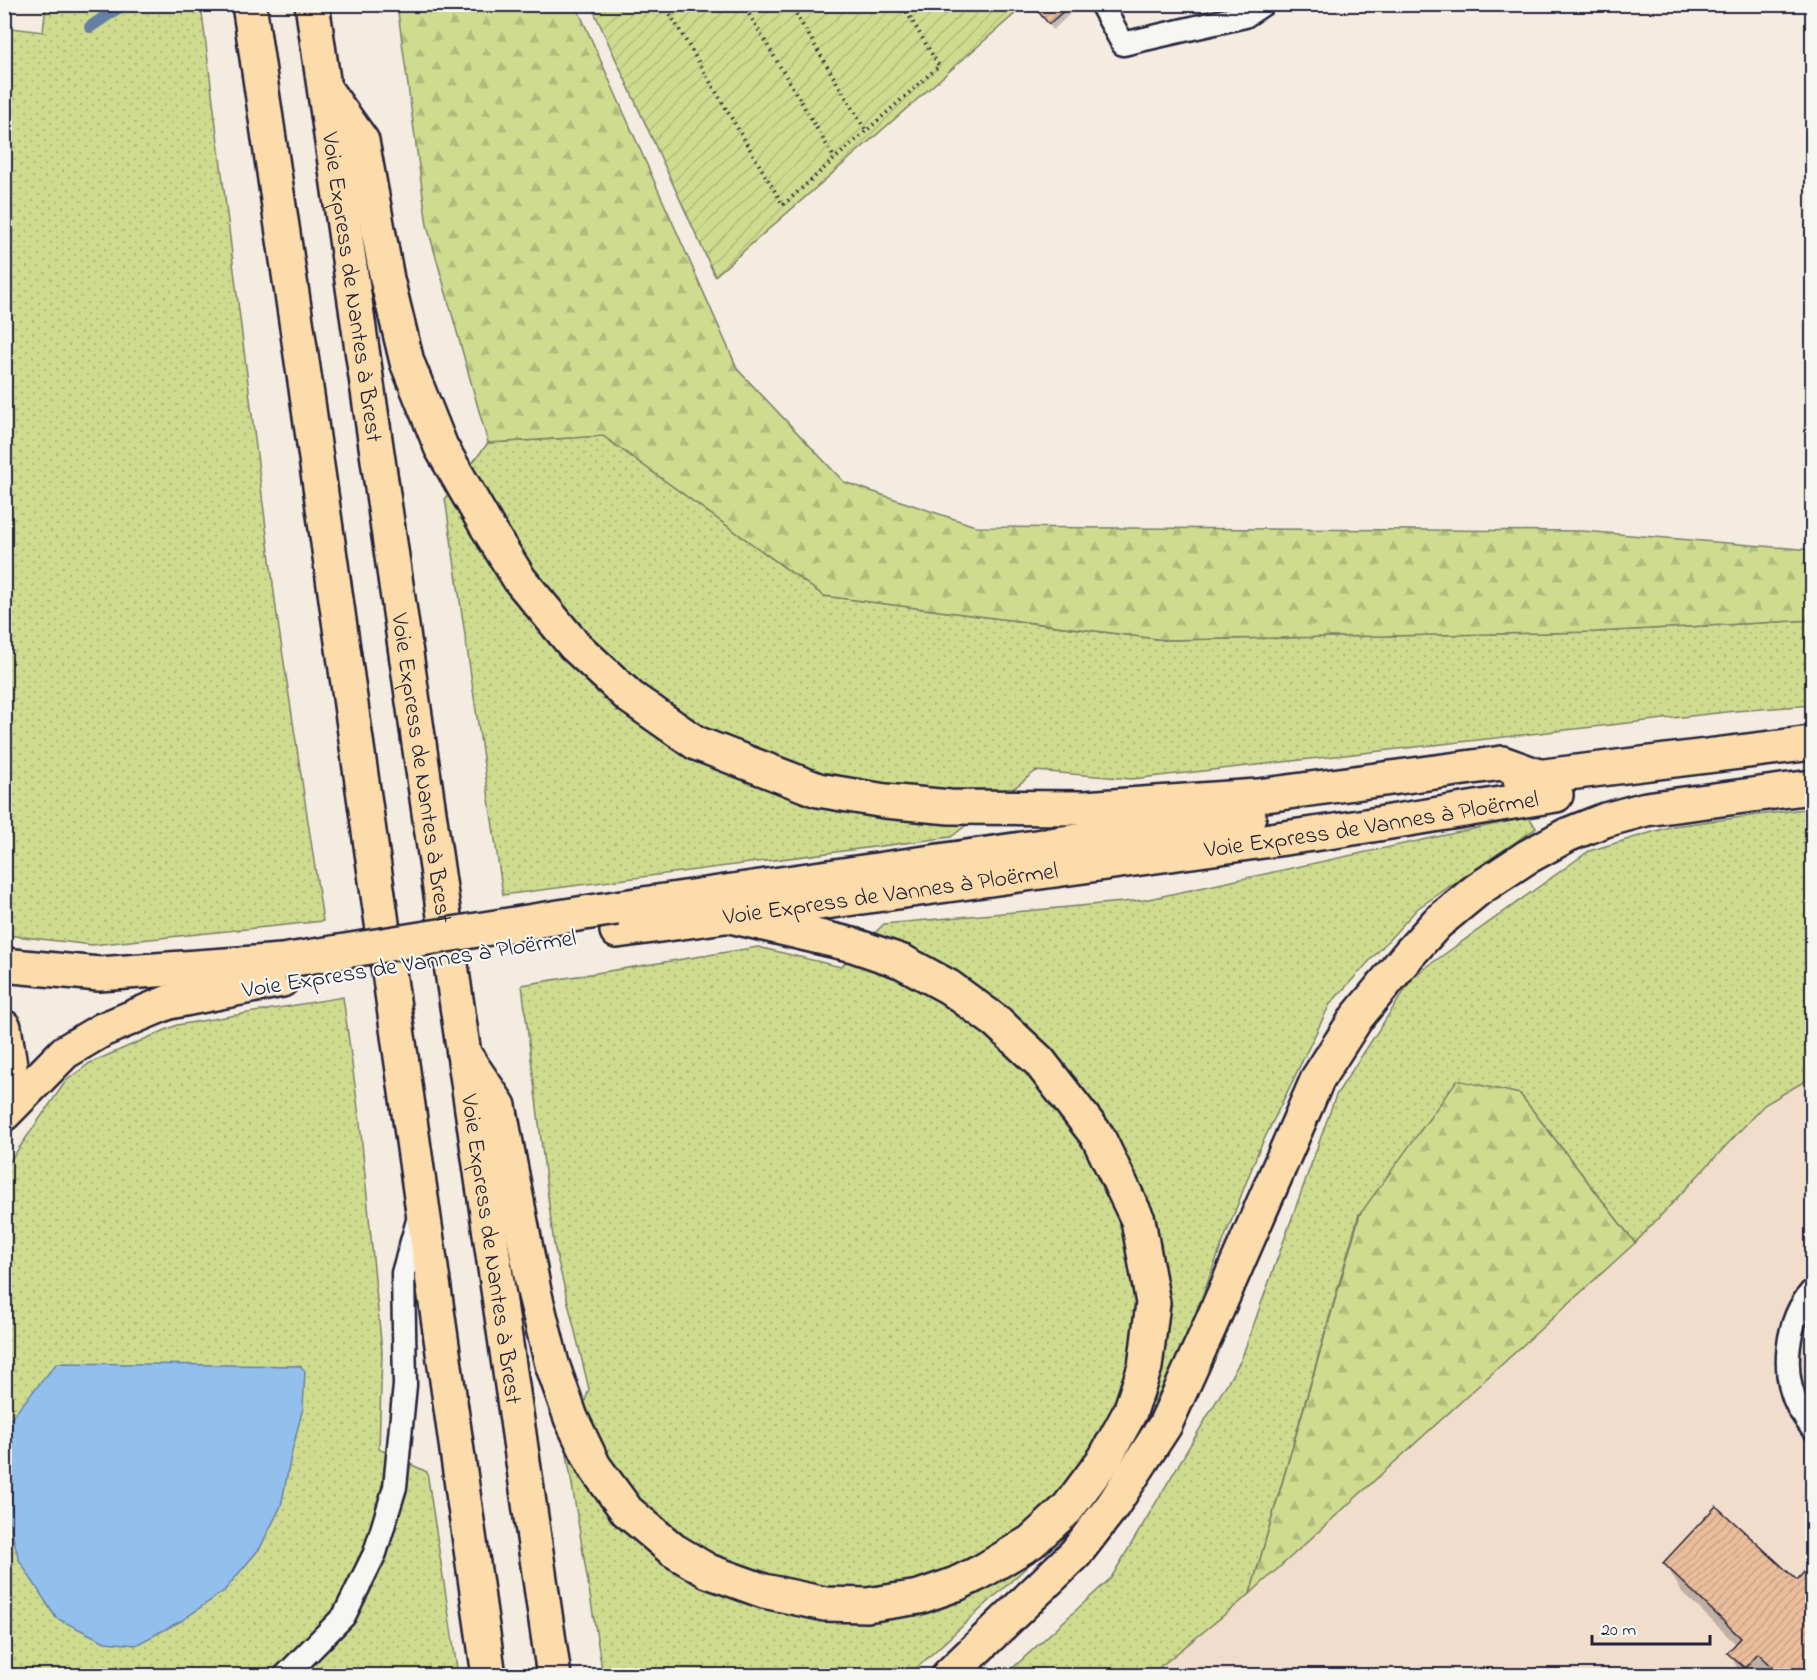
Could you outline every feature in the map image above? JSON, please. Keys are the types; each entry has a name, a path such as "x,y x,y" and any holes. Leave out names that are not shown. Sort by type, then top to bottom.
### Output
{"highway":[{"path":"249,4 307,395 489,1676"},
{"name":"Voie Express de Nantes à Brest","path":"312,4 554,1676"},
{"path":"324,87 362,141 387,279 407,362 441,447 520,580 574,645 630,696 696,743 818,790 885,801 950,807 1084,808 1258,796 1502,762 1541,777"},
{"name":"Voie Express de Vannes à Ploërmel","path":"4,1114 65,1052 102,1030 170,1002 282,970 1316,807 1812,743"},
{"name":"Voie Express de Vannes à Ploërmel","path":"616,919 730,916 1335,831 1528,799 1812,765"},
{"path":"948,1676 1075,1554 1119,1495 1165,1425 1318,1078 1357,1017 1408,954 1437,923 1477,890 1527,857 1567,836 1605,820 1646,809 1812,787"},
{"path":"464,1054 499,1106 534,1291 552,1364 563,1396 594,1466 627,1511 673,1550 708,1571 764,1591 825,1604 867,1605 919,1597 981,1572 1032,1542 1067,1509 1105,1458 1130,1412 1145,1367 1153,1303 1138,1220 1098,1137 1039,1061 987,1015 949,987 903,962 853,945 730,916"},
{"name":"Voie Express de Vannes à Ploërmel","path":"4,964 99,974 282,970"},
{"path":"4,1027 10,1065 4,1094"}],"lane":[{"path":"1101,4 1123,44 1245,16 1263,4"},
{"path":"285,1676 344,1616 375,1553 395,1487 405,1385 403,1273 422,1210"},
{"path":"1812,1291 1803,1301 1790,1337 1787,1370 1798,1407 1812,1428"}],"path":[{"path":"664,4 783,205 939,66 902,4"},
{"path":"743,4 835,159"},
{"path":"790,4 866,131"}],"shaded area":[{"path":"1812,1077 1812,1675 1150,1676 1250,1594 1635,1243 1765,1105"}],"green space":[{"path":"46,5 201,5 277,616 323,921 92,945 5,933 4,27 43,32"},
{"path":"397,5 576,5 738,370 844,482 978,527 1582,531 1812,550 1812,620 1595,632 1165,640 824,596 603,436 488,443 427,225"},
{"path":"591,5 1025,5 715,276"},
{"path":"603,436 824,596 1165,640 1595,632 1812,620 1812,705 1735,711 1132,779 1036,771 951,837 503,895 445,498 488,443"},
{"path":"1812,808 1812,1077 1764,1105 1635,1243 1520,1094 1359,1214 1250,1594 1150,1675 1004,1676 1111,1578 1241,1360 1336,1095 1414,976 1589,851 1673,826"},
{"path":"1529,817 1536,828 1418,908 1330,1004 1258,1152 1173,1371 1080,1518 909,1675 603,1675 567,1454 589,1389 554,1245 522,985 758,947 841,967 884,924 1144,900"},
{"path":"343,997 360,1123 382,1352 379,1449 427,1472 458,1675 5,1676 5,1168 66,1081 90,1063 177,1025"},
{"path":"1457,1080 1520,1094 1635,1243 1250,1594 1360,1214"}],"water":[{"path":"57,1363 300,1366 305,1371 303,1408 281,1506 260,1548 224,1591 181,1621 136,1645 105,1642 56,1618 19,1560 6,1510 6,1424"}],"building":[{"path":"1035,4 1066,4 1068,7 1049,24 1033,6"},
{"path":"1716,1506 1797,1580 1812,1563 1812,1676 1782,1676 1758,1653 1745,1668 1727,1653 1741,1638 1663,1563"}],"waterway":[{"path":"90,27 124,4"}]}
